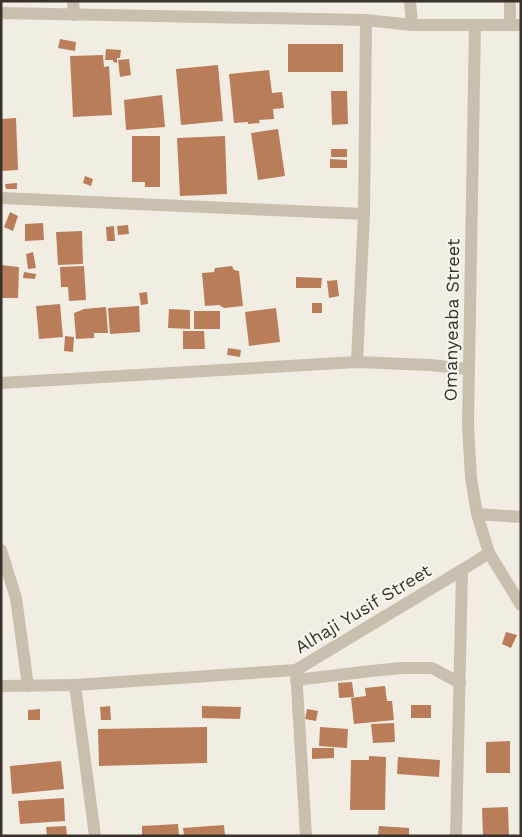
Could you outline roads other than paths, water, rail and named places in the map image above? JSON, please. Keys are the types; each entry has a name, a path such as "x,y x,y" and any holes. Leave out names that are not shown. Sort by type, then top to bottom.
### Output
{"street":[{"path":"73,1 74,15"},
{"path":"410,1 412,25"},
{"path":"1,13 366,20 412,25 515,25 510,1"},
{"path":"357,362 364,214 366,20"},
{"name":"Omanyeaba Street","path":"475,25 468,369 468,425 471,478 477,514 488,553 521,606"},
{"path":"1,198 364,214"},
{"path":"1,383 357,362 430,365 468,369"},
{"path":"477,514 521,517"},
{"path":"1,550 16,598 28,686"},
{"name":"Alhaji Yusif Street","path":"306,836 296,675 488,553"},
{"path":"456,836 462,570"},
{"path":"1,686 75,685 296,675 401,668 432,668 460,684"},
{"path":"75,685 95,836"}]}
